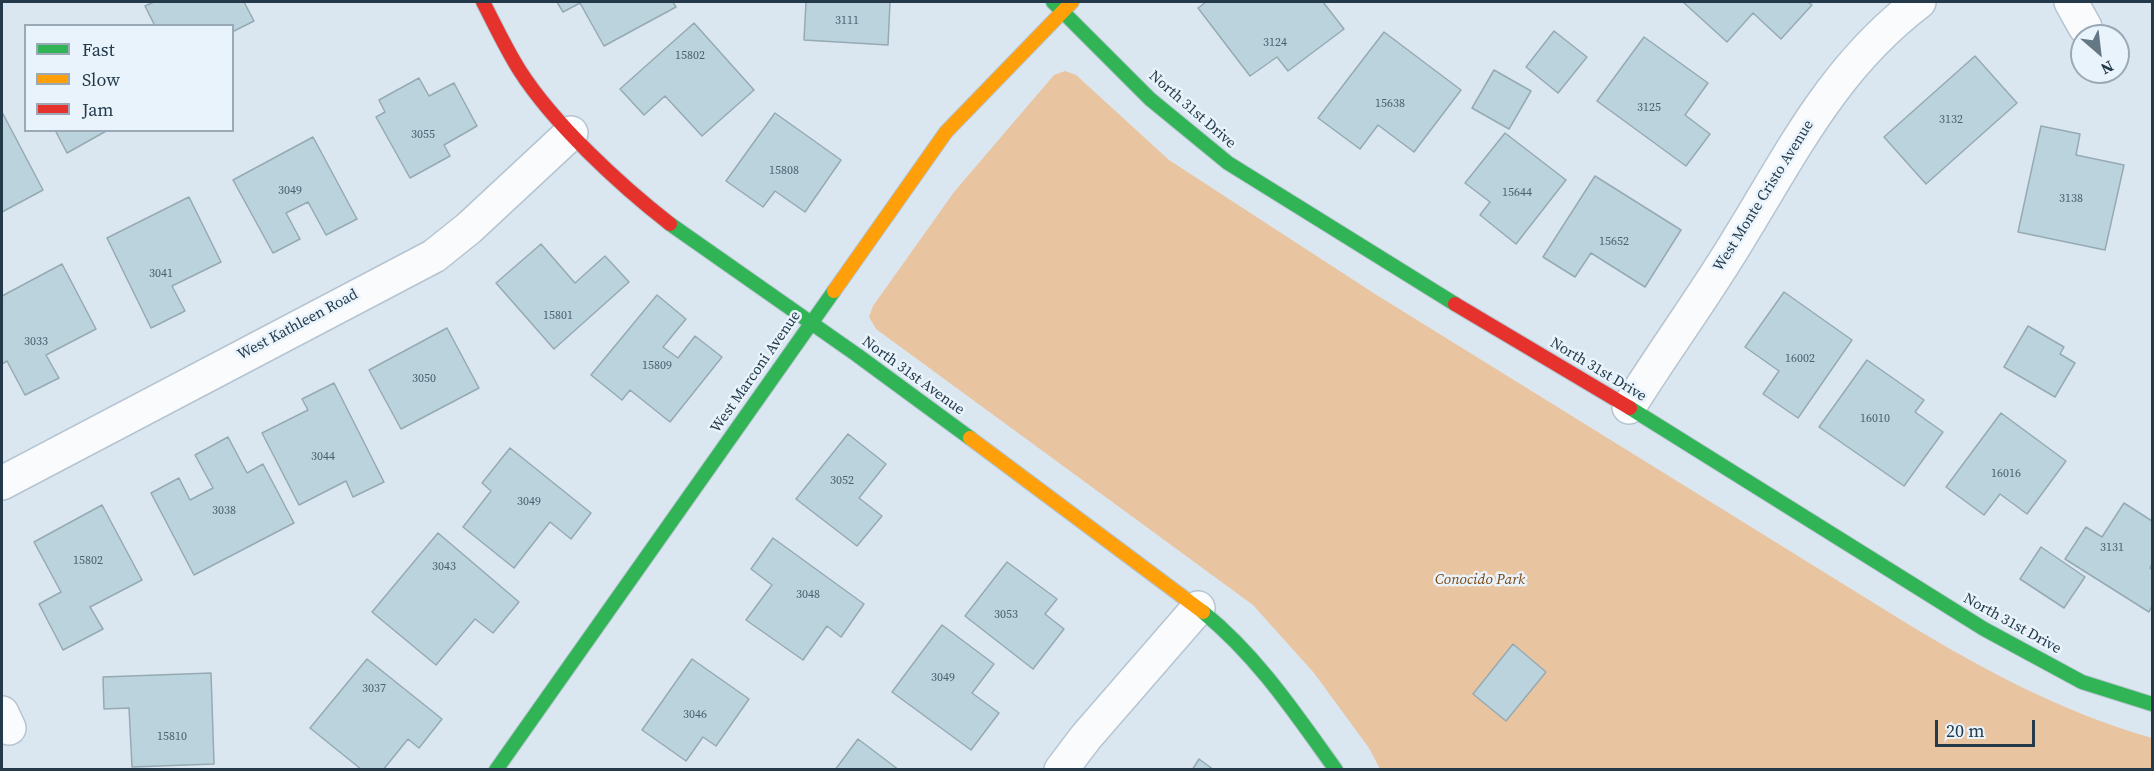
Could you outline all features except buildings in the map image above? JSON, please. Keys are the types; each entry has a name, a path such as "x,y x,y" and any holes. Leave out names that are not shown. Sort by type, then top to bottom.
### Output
{"street":[{"name":"North 31st Avenue","path":"483,2 520,71 571,133 648,208 1170,585 1232,636 1273,681 1335,770"},
{"name":"West Monte Cristo Avenue","path":"1629,407 1741,235 1809,122 1853,62 1895,20 1919,2"},
{"name":"North 31st Drive","path":"1063,5 1150,99 1228,163 1361,247 1629,407 1984,629 2082,682 2152,704"},
{"name":"West Marconi Avenue","path":"496,770 946,132 1063,5"},
{"name":"West Kathleen Road","path":"2,483 434,256 469,228 571,133"},
{"path":"1061,770 1094,728 1198,608"}],"green space":[{"name":"Conocido Park","path":"1065,71 1076,75 1169,160 1375,294 1890,613 1953,651 2017,685 2083,714 2152,738 2152,769 1380,769 1369,748 1314,673 1253,605 876,329 869,317 873,306 954,192 1054,75"}],"traffic: fast":[{"path":"1053,2 1150,99 1228,163 1455,304"},
{"path":"670,224 857,355 970,438"},
{"path":"496,770 834,291"},
{"path":"1630,408 1984,629 2082,682 2152,704"},
{"path":"1203,612 1223,629 1258,667 1336,770"}],"traffic: slow":[{"path":"834,291 946,132 1072,2"},
{"path":"970,438 1203,612"}],"traffic: jam":[{"path":"483,2 520,71 551,112 589,153 670,224"},
{"path":"1455,304 1630,408"}]}
